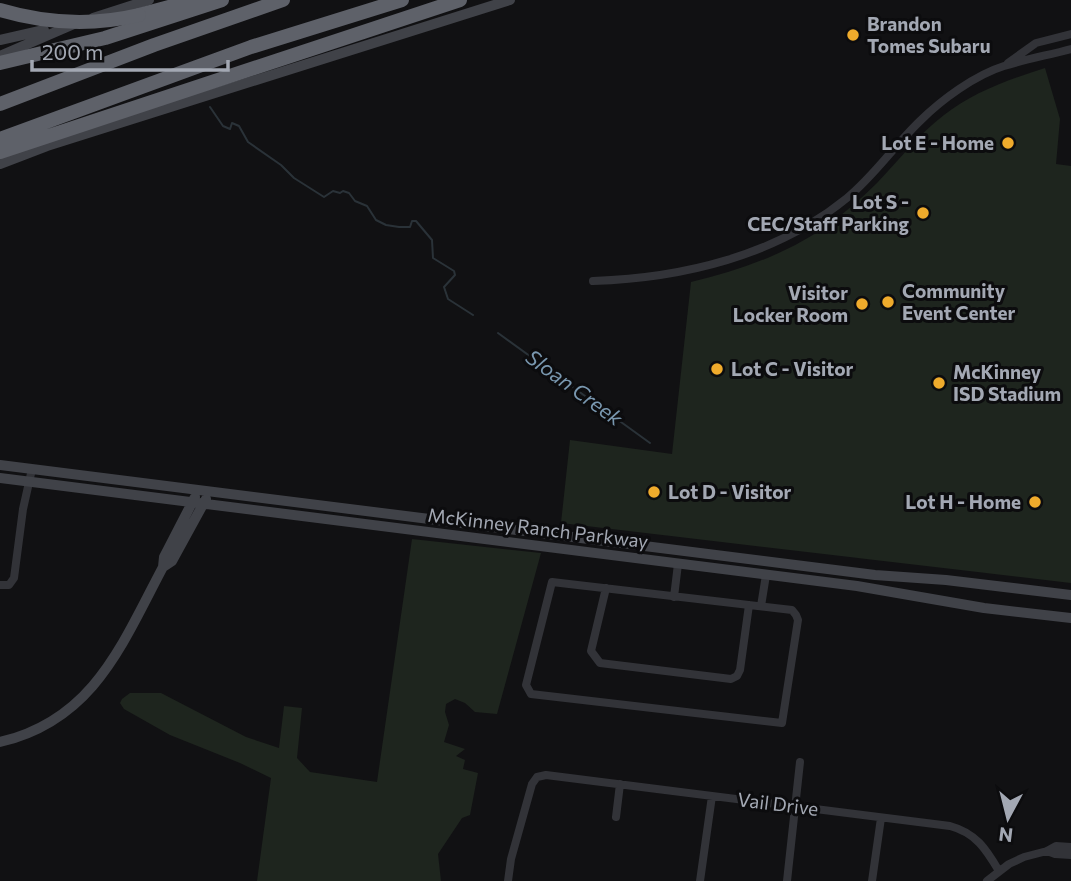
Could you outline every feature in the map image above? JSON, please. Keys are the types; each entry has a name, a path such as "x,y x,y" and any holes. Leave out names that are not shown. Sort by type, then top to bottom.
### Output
{"highway":[{"path":"0,64 94,41 195,0"},
{"path":"0,10 63,23 141,21 222,0"},
{"path":"0,104 177,36 283,0"},
{"path":"0,140 251,47 402,0"},
{"path":"0,152 460,0"}],"main road":[{"path":"0,40 64,27 149,0"},
{"path":"0,164 47,146 510,0"},
{"path":"0,56 64,27"},
{"path":"0,172 85,135"},
{"name":"McKinney Ranch Parkway","path":"0,465 875,575 946,580 1071,595"},
{"name":"McKinney Ranch Parkway","path":"0,478 857,586 1071,618"},
{"path":"0,742 28,733 53,720 90,691 115,657 163,566 172,561 198,503 199,489"},
{"path":"198,503 211,491"},
{"path":"766,575 768,562"},
{"path":"944,601 946,580"}],"street":[{"path":"593,281 660,275 715,264 755,250 808,225 854,192 938,104 968,84 1003,66 1035,43 1071,34"},
{"path":"1003,66 1071,50"},
{"path":"5,585 14,575 21,517 32,469"},
{"path":"674,597 678,564"},
{"path":"761,606 766,575"},
{"path":"552,582 674,597 792,610 798,620 782,723 531,694 526,685 552,582"},
{"path":"606,588 591,651 600,663 731,679 737,676 740,670 749,605"},
{"path":"787,881 800,762"},
{"name":"Vail Drive","path":"508,881 511,859 533,784 537,777 546,775 950,826 969,833 999,871"},
{"path":"616,817 620,785"},
{"path":"700,881 712,796"},
{"path":"872,881 881,817"},
{"path":"986,881 1024,857 1056,846 1071,847"},
{"path":"1047,851 1071,855"}],"shaded area":[{"path":"1045,68 1060,119 1056,164 1071,166 1071,583 561,523 570,440 672,454 691,282 764,259 816,233 861,198 926,131 955,107 992,87"},
{"path":"412,539 541,553 497,714 475,712 455,699 446,704 445,712 449,725 444,742 465,749 456,756 465,760 463,769 478,773 470,815 462,818 438,854 441,881 257,881 271,778 170,735 124,709 120,703 130,693 161,693 246,737 279,748 284,706 302,708 297,758 310,772 377,782"}],"waterway":[{"name":"Sloan Creek","path":"210,107 223,126 230,129 232,123 239,126 248,142 281,165 294,178 324,197 333,191 349,193 355,201 367,206 376,220 386,225 410,227 412,221 416,221 432,240 433,258 454,271 455,275 444,287 448,299 473,315"},
{"name":"Sloan Creek","path":"498,333 650,443"}],"place":[{"name":"Brandon Tomes Subaru","path":"853,35"},
{"name":"Lot E - Home","path":"1008,143"},
{"name":"Lot S - CEC/Staff Parking","path":"923,213"},
{"name":"Community Event Center","path":"888,302"},
{"name":"Visitor Locker Room","path":"862,304"},
{"name":"Lot C - Visitor","path":"717,369"},
{"name":"McKinney ISD Stadium","path":"939,383"},
{"name":"Lot D - Visitor","path":"654,492"},
{"name":"Lot H - Home","path":"1035,502"}]}
